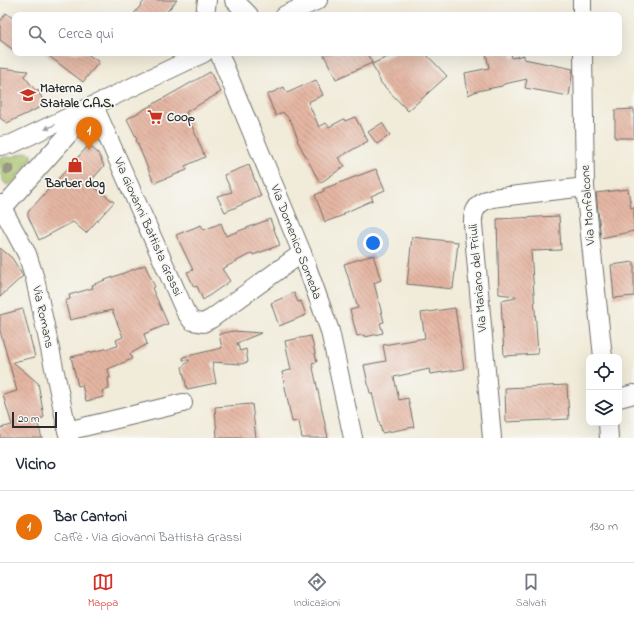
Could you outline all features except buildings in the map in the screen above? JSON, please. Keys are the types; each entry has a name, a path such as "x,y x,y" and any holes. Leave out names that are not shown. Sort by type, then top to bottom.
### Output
{"street":[{"path":"205,12 207,0"},
{"path":"234,0 246,12"},
{"path":"292,12 318,0"},
{"path":"582,0 582,12"},
{"path":"0,146 12,144 198,56"},
{"name":"Via Domenico Someda","path":"220,56 302,253 330,330 353,438"},
{"name":"Via Monfalcone","path":"583,56 585,188 603,354"},
{"path":"1,207 94,106"},
{"name":"Via Giovanni Battista Grassi","path":"94,106 185,311 192,320 203,323 211,319 302,253"},
{"name":"Via Mariano del Friuli","path":"492,438 473,224 475,211 481,202 492,198 585,188"},
{"name":"Via Romans","path":"1,207 27,254 35,279 68,435 183,403"},
{"path":"622,397 634,394"},
{"path":"608,426 609,438"}],"green space":[{"path":"27,152 32,154 32,159 13,182 7,185 3,180 0,169 0,157 11,157"}],"place":[{"name":"Materna Statale C.A.S.","path":"28,95"},
{"name":"Coop","path":"155,117"},
{"name":"Bar Cantoni","path":"89,150"},
{"name":"Barber dog","path":"75,165"}]}
